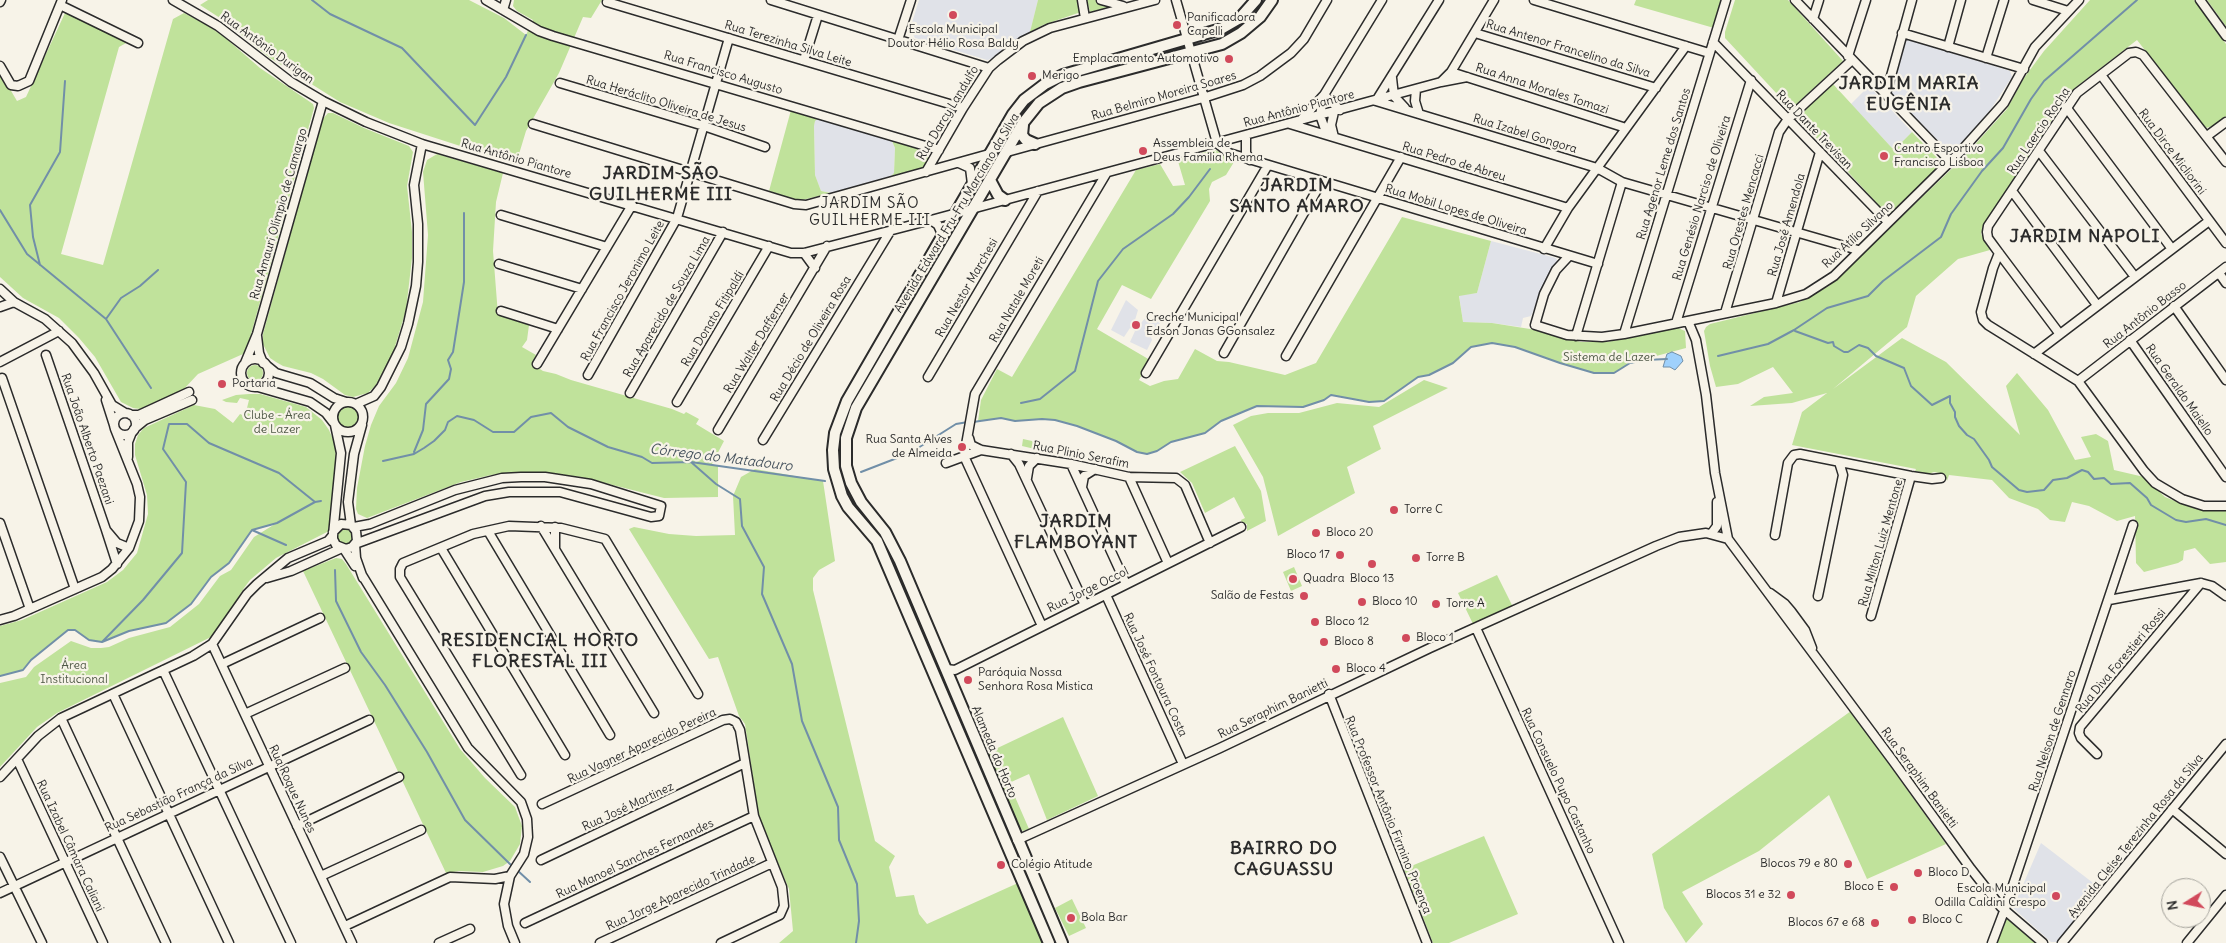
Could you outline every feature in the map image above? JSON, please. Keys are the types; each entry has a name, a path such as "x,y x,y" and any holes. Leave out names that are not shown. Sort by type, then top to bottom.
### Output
{"main road":[{"name":"Avenida Edward Fru-Fru Marciano da Silva","path":"834,469 833,450 835,433 848,401 1018,107 1045,84 1091,66 1221,29 1240,18 1256,0"},
{"name":"Avenida Edward Fru-Fru Marciano da Silva","path":"846,466 846,438 856,408 1023,123 1039,103 1062,88 1079,82 1222,44 1241,33 1260,17 1272,0"},
{"path":"1023,123 1022,136 1033,144"},
{"path":"1007,152 999,153 994,147 1008,139 1013,142"},
{"path":"990,180 998,195 1010,199"},
{"name":"Alameda do Horto","path":"846,466 851,483 861,502 891,541 1062,943"},
{"name":"Alameda do Horto","path":"834,469 836,482 848,507 877,541 1049,943"},
{"path":"997,820 1006,838 1018,840"}],"street":[{"name":"Rua Antônio Durigan","path":"173,0 218,26 285,77 323,101 366,122 442,150"},
{"name":"Rua Francisco Augusto","path":"486,0 539,31 553,36 939,150"},
{"path":"503,10 506,0"},
{"path":"771,0 989,68"},
{"path":"898,40 911,0"},
{"path":"1082,0 1085,18"},
{"path":"1101,0 1125,7"},
{"name":"Rua Darcy Landulfo","path":"926,172 963,108 989,68 1024,41 1050,28 1155,0"},
{"path":"1176,0 1217,143"},
{"name":"Rua Belmiro Moreira Soares","path":"1007,152 1203,98 1242,85 1276,66 1304,39 1327,0"},
{"path":"1300,121 1324,95 1382,0"},
{"path":"1376,100 1381,90 1392,78 1439,0"},
{"name":"Rua Antônio Piantore","path":"1441,82 1451,72 1494,0"},
{"path":"1534,0 1686,46 1709,55 1714,52 1723,53"},
{"name":"Rua Agenor Leme dos Santos","path":"1624,334 1726,0"},
{"path":"1795,0 1951,162"},
{"path":"1813,19 1819,0"},
{"path":"1850,58 1866,0"},
{"path":"1886,94 1912,0"},
{"path":"1948,46 1961,0"},
{"path":"1986,58 2004,0"},
{"path":"2033,0 2068,11"},
{"name":"Rua Atílio Silvano","path":"1569,256 1556,270 1544,294 1535,324 1576,336 1602,337 1624,334 1776,303 1806,294 1834,276 1858,250 1951,162 2004,103 2036,48 2079,0"},
{"path":"2200,0 2226,36"},
{"path":"0,66 11,85 22,85 31,77 61,2 138,43"},
{"name":"Rua Terezinha Silva Leite","path":"608,2 963,108"},
{"path":"804,60 818,15"},
{"name":"Rua Antenor Francelino da Silva","path":"1475,33 1656,88"},
{"path":"1902,33 2024,68"},
{"name":"Rua Francisco Jeronimo Leite","path":"588,375 677,218 729,38"},
{"name":"Rua Dante Trevisan","path":"1713,42 1888,222"},
{"path":"1544,249 1568,208 1686,46"},
{"name":"Rua Laercio Rocha","path":"2060,333 1988,238 1988,226 2039,151 2066,107 2078,92 2129,53 2136,52 2143,55 2226,162"},
{"name":"Rua Orestes Mencacci","path":"1725,314 1779,132 1788,119 1850,58"},
{"name":"Rua Anna Morales Tomazi","path":"1451,72 1626,128"},
{"name":"Rua Dirce Micliorini","path":"2101,75 2226,243"},
{"name":"Rua Antônio Piantore","path":"442,150 791,253 804,252 931,220 1441,82 1467,77"},
{"path":"1392,78 1397,85 1408,92"},
{"path":"1392,78 1394,96 1407,110"},
{"name":"Rua Genésio Narciso de Oliveira","path":"1676,324 1751,80"},
{"name":"Rua Heráclito Oliveira de Jesus","path":"560,83 704,126 765,147"},
{"path":"1416,90 1415,101 1420,114"},
{"path":"1324,95 1337,111 1331,125 1330,136"},
{"path":"1324,95 1320,115 1330,136"},
{"name":"Rua Izabel Gongora","path":"1376,100 1597,168 1622,182 1858,250"},
{"name":"Rua Amauri Olímpio de Camargo","path":"245,363 257,334 323,101"},
{"path":"2066,107 2172,248"},
{"path":"2207,136 2226,122"},
{"path":"533,124 794,204 806,205 960,163 994,147"},
{"name":"Rua Pedro de Abreu","path":"1289,124 1568,208"},
{"path":"1246,135 1246,153 1250,160"},
{"name":"Rua Belmiro Moreira Soares","path":"1013,142 1033,144"},
{"name":"Rua Mobil Lopes de Oliveira","path":"1217,143 1229,153 1250,160 1598,264"},
{"path":"354,529 455,490 502,478 554,478 591,484 658,504 661,508 659,516 651,517 560,492 509,492 485,496 462,504 355,544 349,548 336,545 333,533 342,453 334,424 335,410 340,405 374,396 381,387 401,347 416,286 418,224 414,185 422,144"},
{"path":"2039,151 2135,277"},
{"name":"Rua José Amendola","path":"1776,303 1820,152"},
{"path":"1286,356 1401,157"},
{"path":"960,163 970,168 973,177 972,184"},
{"path":"1146,373 1268,165"},
{"name":"Rua Natale Moreti","path":"968,433 975,394 1106,174"},
{"path":"1080,180 1087,186 1090,198"},
{"path":"1224,353 1322,181"},
{"path":"1576,336 1622,182"},
{"name":"Rua Nestor Marchesi","path":"928,377 1038,191"},
{"path":"2012,191 2097,305"},
{"path":"1010,199 1022,203 1026,211"},
{"path":"537,364 632,205"},
{"path":"501,215 607,247"},
{"path":"931,220 940,228 940,240"},
{"path":"2034,354 2209,221"},
{"name":"Rua Décio de Oliveira Rosa","path":"763,440 891,230"},
{"name":"Rua Aparecido de Souza Lima","path":"630,393 723,232"},
{"path":"865,237 873,242 879,250"},
{"name":"Rua Donato Fitipaldi","path":"677,402 769,246"},
{"name":"Rua Walter Dafferner","path":"718,430 827,246"},
{"path":"804,252 815,268"},
{"path":"1999,253 1981,312 1983,320 1988,325 2078,381 2144,471 2155,483 2182,499 2204,506 2226,506"},
{"path":"1993,268 2006,262"},
{"path":"499,264 582,289"},
{"name":"Rua Antônio Basso","path":"2078,381 2226,267"},
{"path":"2218,273 2226,283"},
{"path":"0,302 2,292 14,302 45,319 59,331 88,364 114,407 135,420 134,430 128,447 131,468"},
{"path":"0,307 14,302"},
{"path":"2174,306 2226,380"},
{"path":"501,311 558,329"},
{"path":"1688,321 1696,340 1706,395 1715,473 1724,520 1724,538"},
{"path":"0,362 59,331"},
{"name":"Rua Amauri Olímpio de Camargo","path":"257,334 259,353 264,364"},
{"name":"Rua Geraldo Maiello","path":"2130,340 2226,477"},
{"path":"2047,362 2045,350 2050,341"},
{"name":"Rua João Alberto Paezani","path":"46,355 117,564"},
{"path":"362,424 356,431 342,432 326,413 310,402 249,386 242,379 241,370 245,363 255,360 276,373 310,383 334,398 352,403 363,413 362,424 354,454 348,502 354,529 356,558 363,578"},
{"path":"258,387 268,378 268,372 264,364"},
{"path":"2,378 76,589"},
{"path":"0,620 30,609 102,577 117,564 129,548 136,534 140,509 137,484 102,388"},
{"path":"190,396 145,420 125,435 119,433 115,427 116,417 128,414 139,415 190,396"},
{"path":"968,433 971,445 981,450"},
{"path":"968,433 964,456 1042,626"},
{"name":"Rua Plinio Serafim","path":"946,463 981,450 1071,464 1129,477 1176,478 1184,485 1210,542"},
{"path":"1011,454 1017,461 1029,485 1085,605"},
{"path":"1775,535 1775,526 1790,458 1794,455 1800,454 1911,476 1932,479 1941,478"},
{"path":"1029,485 1028,466 1037,458"},
{"path":"1838,462 1843,475"},
{"path":"1071,464 1126,584"},
{"path":"1818,596 1843,475 1852,465"},
{"path":"1082,487 1084,476 1087,472 1095,469"},
{"path":"1710,534 1717,526 1715,473"},
{"name":"Rua Milton Luiz Mentone","path":"1872,616 1911,476"},
{"path":"1129,477 1168,563"},
{"path":"1139,499 1138,487 1143,480 1149,477"},
{"path":"0,523 30,609"},
{"path":"0,777 38,736 61,718 193,656 212,644 246,594 288,558 328,541 341,524 354,529 362,538 368,539"},
{"name":"Rua Nelson de Gennaro","path":"1992,943 2133,525"},
{"path":"521,776 400,577 400,569 403,563 473,534 518,526 555,527 605,539 698,694"},
{"path":"541,526 654,714"},
{"path":"555,527 556,552"},
{"name":"Rua Jorge Occol","path":"946,669 956,670 1242,527"},
{"path":"106,530 118,543 129,548"},
{"path":"488,531 610,735"},
{"name":"Rua Seraphim Banietti","path":"1018,840 1329,694 1679,537 1693,533 1710,534 1724,538 1768,592 1780,611 1805,639 1817,659 2004,910 2043,943"},
{"path":"343,548 468,748 521,802 527,819 528,837 524,854 510,876 504,904 508,926 515,943"},
{"path":"263,580 291,571 343,548"},
{"path":"441,548 565,754"},
{"path":"2108,600 2201,583 2212,586 2226,596"},
{"name":"Rua Diva Forestieri Rossi","path":"2097,754 2081,738 2079,733 2080,727 2201,583"},
{"name":"Rua Seraphim Banietti","path":"1768,592 1785,604 1805,630 1805,639"},
{"name":"Rua José Fontoura Costa","path":"1106,595 1183,764"},
{"path":"1780,611 1779,605 1785,604"},
{"path":"222,664 320,618"},
{"name":"Rua Consuelo Pupo Castanho","path":"1476,628 1620,943"},
{"name":"Rua Roque Nunes","path":"212,644 352,943"},
{"path":"245,714 345,668"},
{"path":"163,670 291,943"},
{"path":"112,694 230,943"},
{"name":"Rua Professor Antônio Firmino Proença","path":"1329,694 1427,943"},
{"path":"61,718 166,943"},
{"name":"Rua Sebastião França da Silva","path":"0,893 168,812 369,720"},
{"name":"Rua Vagner Aparecido Pereira","path":"542,804 723,720 733,720 739,725 754,816 783,893 783,911 776,917 721,943"},
{"name":"Avenida Cleise Terezinha Rosa da Silva","path":"2062,943 2226,744"},
{"name":"Rua Izabel Câmara Caliani","path":"17,759 103,943"},
{"name":"Rua José Martinez","path":"541,860 745,763"},
{"name":"Rua José Martinez","path":"725,774 747,773"},
{"path":"297,826 399,777"},
{"path":"2172,809 2226,854"},
{"name":"Rua Manoel Sanches Fernandes","path":"525,923 754,816"},
{"path":"321,876 421,830"},
{"path":"0,856 42,943"},
{"name":"Rua Jorge Aparecido Trindade","path":"600,943 772,863"},
{"path":"345,926 450,877 494,879 510,876"},
{"path":"2187,943 2226,895"},
{"path":"439,943 470,929"}],"shaded area":[{"name":"Escola Municipal Doutor Hélio Rosa Baldy","path":"919,0 1038,0 1030,32 993,59 987,60 915,38 910,29"},
{"path":"1910,40 2010,71 2012,77 1991,109 1964,142 1952,150 1948,150 1890,93 1905,41"},
{"path":"1869,86 1912,132 1896,148 1892,148 1851,104"},
{"path":"818,118 892,141 895,148 894,174 831,193 821,191 815,175 814,126 815,120"},
{"path":"1491,241 1556,258 1558,262 1548,277 1531,316 1523,318 1521,327 1463,322 1459,295 1477,293"},
{"name":"Creche Municipal Edson Jonas GGonsalez","path":"1126,300 1138,310 1135,320 1141,323 1147,316 1160,323 1156,332 1151,337 1152,340 1147,350 1130,342 1135,331 1130,328 1124,337 1111,330"},
{"name":"Escola Municipal Odilla Caldini Crespo","path":"2041,843 2101,889 2057,942 2051,942 2013,908"}],"green space":[{"path":"208,0 469,0 504,18 526,35 533,20 517,11 513,6 514,0 602,0 591,18 583,17 559,73 526,131 516,164 389,123 340,102 270,58 220,18 200,5"},
{"path":"1038,0 1077,0 1081,12 1043,25 1030,32"},
{"path":"1087,0 1095,0 1113,7 1090,12"},
{"path":"1636,0 1723,0 1714,28 1634,5"},
{"path":"1735,0 1788,0 1843,61 1791,109 1725,38 1725,32"},
{"path":"2090,0 2194,0 2226,44 2226,116 2213,126 2206,128 2137,40 2071,91 1983,226 1981,234 1990,250 1958,259 1916,296 1907,327 1833,389 1902,338 1946,362 2020,435 2006,386 2017,373 2048,410 2075,460 2091,457 2081,437 2096,434 2108,441 2114,470 2144,477 2165,497 2180,503 2210,510 2226,509 2226,562 2210,564 2195,548 2184,551 2183,560 2178,563 2144,572 2136,563 2135,516 2117,521 2089,506 2072,502 2065,522 2050,520 2038,509 2009,498 1992,480 1949,475 1947,481 1945,474 1934,472 1928,474 1915,471 1916,469 1792,445 1802,412 1827,393 1792,403 1750,406 1764,397 1793,393 1773,367 1738,384 1716,387 1710,366 1704,331 1706,327 1710,324 1800,302 1829,286 1961,160 2007,109 2024,78 2044,51"},
{"path":"2207,0 2226,0 2226,26 2225,25"},
{"path":"65,13 69,13 128,42 119,47 61,254 103,265 173,19 184,13 203,23 222,35 260,68 313,104 314,108 248,345 243,354 198,374 183,390 140,409 121,402 95,357 59,318 23,298 0,277 0,72 17,101 26,97"},
{"name":"Centro Esportivo Francisco Lisboa","path":"1833,84 1892,148 1896,148 1912,132 1943,164 1889,214 1797,117"},
{"path":"791,110 818,118 814,126 815,175 821,191 831,193 798,201 769,191"},
{"path":"328,113 333,113 409,146 413,152 407,186 412,232 412,258 406,310 394,350 376,385 368,393 353,397 345,395 311,373 283,366 276,362 270,358 263,344 263,334 322,120"},
{"path":"892,141 927,150 929,159 922,168 891,176 894,173 895,148"},
{"name":"Sistema de Lazer","path":"1216,150 1234,162 1226,175 1212,182 1209,189 1210,201 1151,299 1122,285 1097,329 1150,360 1139,380 1150,386 1178,379 1195,349 1217,361 1285,375 1316,363 1402,217 1491,241 1477,293 1459,296 1463,322 1492,323 1530,329 1581,342 1607,342 1678,328 1685,331 1686,348 1630,363 1614,373 1594,373 1515,347 1492,343 1471,347 1453,363 1429,375 1418,377 1384,401 1369,402 1331,395 1324,400 1303,407 1257,406 1221,421 1205,433 1171,442 1157,451 1147,454 1137,452 1117,441 1077,426 1055,420 1015,421 1001,418 978,421 981,400 997,369 1012,377 1136,170 1160,164 1173,186 1185,185 1177,158"},
{"path":"437,154 503,173 496,202 493,251 498,315 529,325 527,340 522,347 536,355 532,364 543,371 684,414 686,412 699,419 696,424 724,441 712,464 718,466 718,497 664,498 581,477 542,472 516,472 491,475 461,482 367,518 358,514 356,509 357,488 371,425 379,406 396,383 408,358 423,302 428,235 423,172 427,160"},
{"path":"255,365 261,367 263,373 261,379 255,381 249,379 247,373 249,367"},
{"path":"1424,380 1448,388 1373,426 1381,449 1347,467 1355,493 1278,536 1263,477 1233,425 1251,416 1268,413 1299,413 1337,403 1379,407"},
{"path":"260,394 306,407 322,420 329,430 335,444 336,457 329,531 276,558 250,580 215,635 57,713 37,727 0,767 0,683 26,677 34,667 71,641 91,648 109,647 129,638 170,627 199,604 220,576 231,570 254,537 275,524 252,530 229,563 211,577 191,604 166,623 129,631 102,642 89,640 75,630 68,630 31,660 23,670 0,676 0,626 22,620 107,582 123,570 137,553 148,514 147,495 135,455 135,444 138,435 144,428 194,405 215,409 233,423 240,414 245,416 249,400 240,398 237,403 222,400 236,395"},
{"path":"349,405 357,409 361,417 357,425 349,429 341,425 337,417 341,409"},
{"path":"1023,439 1041,443 1039,450 1022,446"},
{"path":"1235,446 1261,491 1266,521 1247,531 1247,524 1242,523 1241,520 1245,518 1234,497 1205,513 1192,483 1180,472"},
{"path":"755,469 823,481 835,561 819,570 813,578 813,590 875,841 895,856 889,867 896,897 914,895 919,914 927,924 1018,883 1043,943 779,943 793,931 789,889 759,818 745,724 739,716 718,657 709,659 629,529 634,527 669,534 696,536 735,535 733,496 741,477"},
{"path":"345,528 351,530 353,536 351,542 345,544 339,542 337,536 339,530"},
{"path":"336,558 342,559 346,564 460,749 485,778 515,807 522,826 520,844 510,861 503,866 483,872 459,871 446,873 303,571"},
{"name":"Quadra","path":"1294,567 1302,586 1291,591 1283,572"},
{"path":"1497,575 1513,607 1474,626 1458,593"},
{"path":"1851,711 1946,844 1867,879 1829,795 1759,851 1682,892 1703,924 1686,943 1664,908 1652,854"},
{"path":"1063,717 1098,796 1047,820 1029,774 1009,783 1029,829 1023,831 987,753"},
{"path":"1484,836 1518,914 1449,943 1433,943 1404,869"},
{"name":"Bola Bar","path":"1072,899 1086,928 1069,936 1055,908"},
{"path":"2007,919 2036,943 1996,943 2004,921"}],"water":[{"path":"1672,352 1681,356 1683,361 1675,370 1670,367 1663,367 1667,354"}],"waterway":[{"path":"312,0 330,14 402,48 475,125 506,77 526,35"},
{"name":"Córrego do Matadouro","path":"1718,356 1768,344 1794,330 1827,308 1868,296 1883,281 1941,237 1951,214 1982,171 2003,148 2031,99 2044,81 2137,0"},
{"path":"40,265 33,237 30,205 60,152 65,81"},
{"path":"1021,403 1040,399 1075,371 1098,281 1123,249 1173,214 1189,197 1210,169"},
{"path":"0,210 27,254 106,319 151,388"},
{"path":"414,452 423,430 426,404 449,379 451,369 448,360 453,352 464,282 464,213"},
{"path":"106,319 121,298 140,286 158,270"},
{"path":"1795,331 1828,343 1833,342 1834,346 1844,352 1848,352 1859,345 1868,348 1876,356 1904,368 1911,386 1932,405 1950,396 1950,403 1959,426 1967,435 1974,439 1992,467 2019,490 2027,492 2044,490 2053,480 2067,478 2082,470 2088,472 2094,479 2104,478 2111,484 2130,483 2147,498 2151,505 2176,520 2186,522 2206,519 2226,525"},
{"name":"Córrego do Matadouro","path":"973,422 1001,418 1015,421 1055,420 1077,426 1116,441 1137,452 1147,454 1157,451 1171,442 1205,433 1221,421 1257,406 1303,407 1324,400 1331,395 1369,402 1384,401 1418,377 1429,375 1453,363 1471,347 1492,343 1515,347 1594,373 1614,373 1630,363 1667,359"},
{"name":"Córrego do Matadouro","path":"383,461 414,454 424,448 445,430 448,422 457,416 474,420 493,432 514,432 531,417 551,413 568,427 608,447 642,457 652,463 691,462 825,481"},
{"name":"Córrego do Matadouro","path":"861,472 910,453 956,424 968,422"},
{"path":"102,642 143,600 182,553 186,482 163,449 169,424 187,424 209,443 279,473 315,502"},
{"path":"691,462 716,484 740,499 742,526 764,567 762,594 792,664 802,721 838,807 839,840 857,884 859,921 856,943"},
{"name":"Córrego do Matadouro","path":"0,676 23,670 31,660 68,630 75,630 89,640 102,642 129,631 166,623 191,604 211,577 229,563 252,530 277,523 315,502 321,501"},
{"path":"252,530 286,545"},
{"path":"335,570 336,601 361,652 385,685 427,752 465,820 513,867"},
{"path":"517,870 530,882"}],"place":[{"name":"Escola Municipal Doutor Hélio Rosa Baldy","path":"953,15"},
{"name":"Panificadora Capelli","path":"1177,25"},
{"name":"Emplacamento Automotivo","path":"1229,59"},
{"name":"Merigo","path":"1032,76"},
{"name":"Assembleia de Deus Família Rhema","path":"1143,151"},
{"name":"Centro Esportivo Francisco Lisboa","path":"1884,156"},
{"name":"Creche Municipal Edson Jonas GGonsalez","path":"1136,325"},
{"name":"Portaria","path":"222,384"},
{"name":"Rua Santa Alves de Almeida","path":"962,447"},
{"name":"Torre C","path":"1394,510"},
{"name":"Bloco 20","path":"1316,533"},
{"name":"Bloco 17","path":"1340,555"},
{"name":"Torre B","path":"1416,558"},
{"name":"Bloco 13","path":"1372,564"},
{"name":"Quadra","path":"1293,579"},
{"name":"Salão de Festas","path":"1304,596"},
{"name":"Bloco 10","path":"1362,602"},
{"name":"Torre A","path":"1436,604"},
{"name":"Bloco 12","path":"1315,622"},
{"name":"Bloco 1","path":"1406,638"},
{"name":"Bloco 8","path":"1324,642"},
{"name":"Bloco 4","path":"1336,669"},
{"name":"Paróquia Nossa Senhora Rosa Mistica","path":"968,680"},
{"name":"Blocos 79 e 80","path":"1848,864"},
{"name":"Colégio Atitude","path":"1001,865"},
{"name":"Bloco D","path":"1918,873"},
{"name":"Bloco E","path":"1894,887"},
{"name":"Blocos 31 e 32","path":"1791,895"},
{"name":"Escola Municipal Odilla Caldini Crespo","path":"2056,896"},
{"name":"Bola Bar","path":"1071,918"},
{"name":"Bloco C","path":"1912,920"},
{"name":"Blocos 67 e 68","path":"1875,923"}],"district":[{"name":"JARDIM MARIA EUGÊNIA","path":"1909,94"},
{"name":"JARDIM SÃO GUILHERME III","path":"661,184"},
{"name":"JARDIM SANTO AMARO","path":"1297,196"},
{"name":"JARDIM SÃO GUILHERME III","path":"870,212"},
{"name":"JARDIM NAPOLI","path":"2085,237"},
{"name":"JARDIM FLAMBOYANT","path":"1076,532"},
{"name":"RESIDENCIAL HORTO FLORESTAL III","path":"540,651"},
{"name":"BAIRRO DO CAGUASSU","path":"1284,860"}],"park label":[{"name":"Clube - Área de Lazer","path":"277,423"},
{"name":"Área Institucional","path":"74,673"}]}
